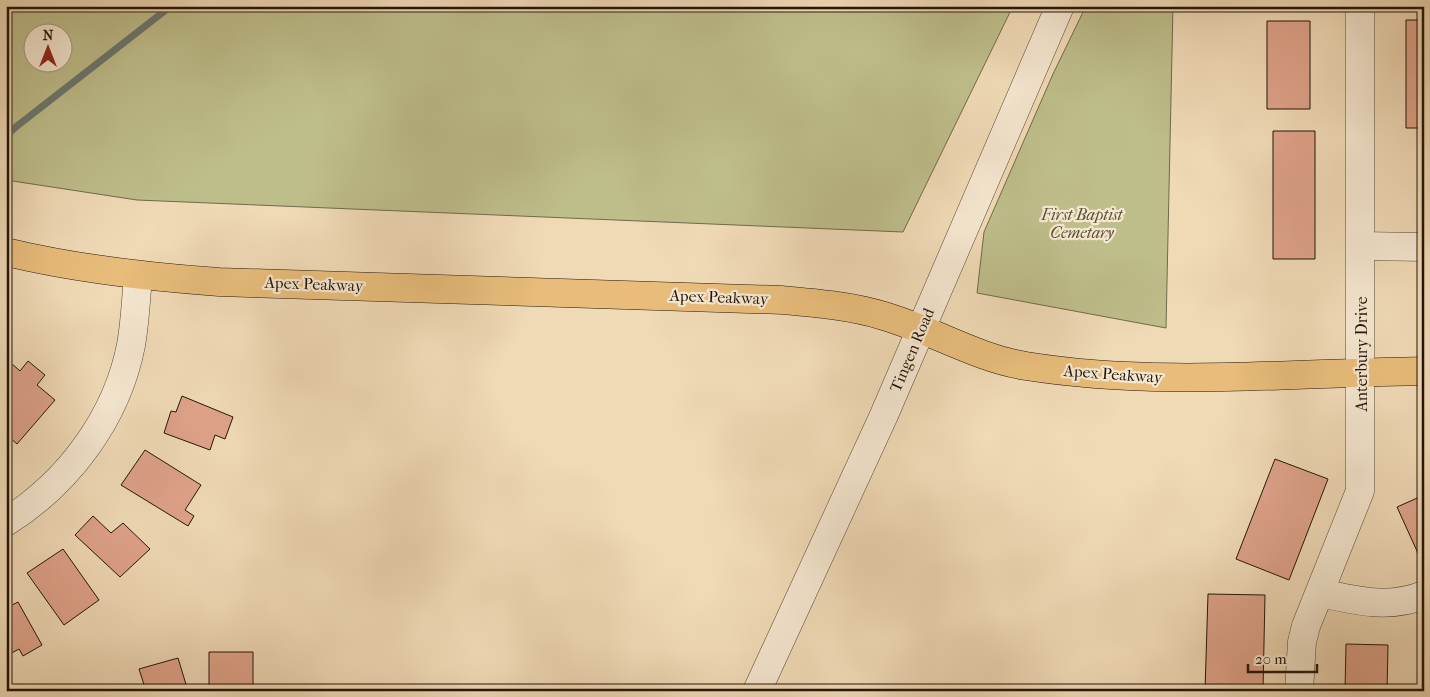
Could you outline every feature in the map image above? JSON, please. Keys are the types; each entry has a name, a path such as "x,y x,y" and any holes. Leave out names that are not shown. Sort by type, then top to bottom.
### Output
{"main road":[{"name":"Apex Peakway","path":"6,252 40,260 138,276 219,282 782,300 822,304 872,313 921,329 972,351 1024,366 1115,376 1170,377 1424,372"}],"street":[{"name":"Tingen Road","path":"757,691 921,329 1060,6"},
{"name":"Anterbury Drive","path":"1299,691 1302,642 1360,492 1360,6"},
{"path":"1360,246 1424,247"},
{"path":"6,522 52,487 85,449 112,402 131,345 138,276"},
{"path":"1321,593 1378,603 1410,600 1424,595"}],"green space":[{"path":"6,6 1013,6 903,232 137,200 6,180"},
{"name":"First Baptist Cemetary","path":"1086,6 1173,6 1166,328 977,293 984,232 1053,74"}],"building":[{"path":"1406,20 1424,20 1424,128 1406,128"},
{"path":"1267,21 1310,21 1310,109 1267,109"},
{"path":"1273,131 1315,131 1315,259 1273,259"},
{"path":"28,361 45,375 37,385 55,400 17,444 6,434 6,368 11,363 20,371"},
{"path":"182,396 233,417 225,439 215,435 210,450 164,433 171,411 176,412"},
{"path":"145,450 201,485 185,510 194,516 188,526 121,485"},
{"path":"1275,459 1328,479 1289,580 1236,559"},
{"path":"1424,495 1424,562 1422,562 1397,507"},
{"path":"93,516 111,533 123,523 150,549 120,577 75,535"},
{"path":"63,549 99,600 64,625 27,573"},
{"path":"1208,594 1265,595 1263,691 1205,691"},
{"path":"18,602 42,645 23,656 19,649 6,656 6,608"},
{"path":"1346,644 1388,645 1387,691 1345,691"},
{"path":"209,652 253,652 253,691 209,691"},
{"path":"178,658 188,691 146,691 139,669"},
{"path":"117,685 118,691 101,691"}],"waterway":[{"path":"6,136 171,6"}]}
